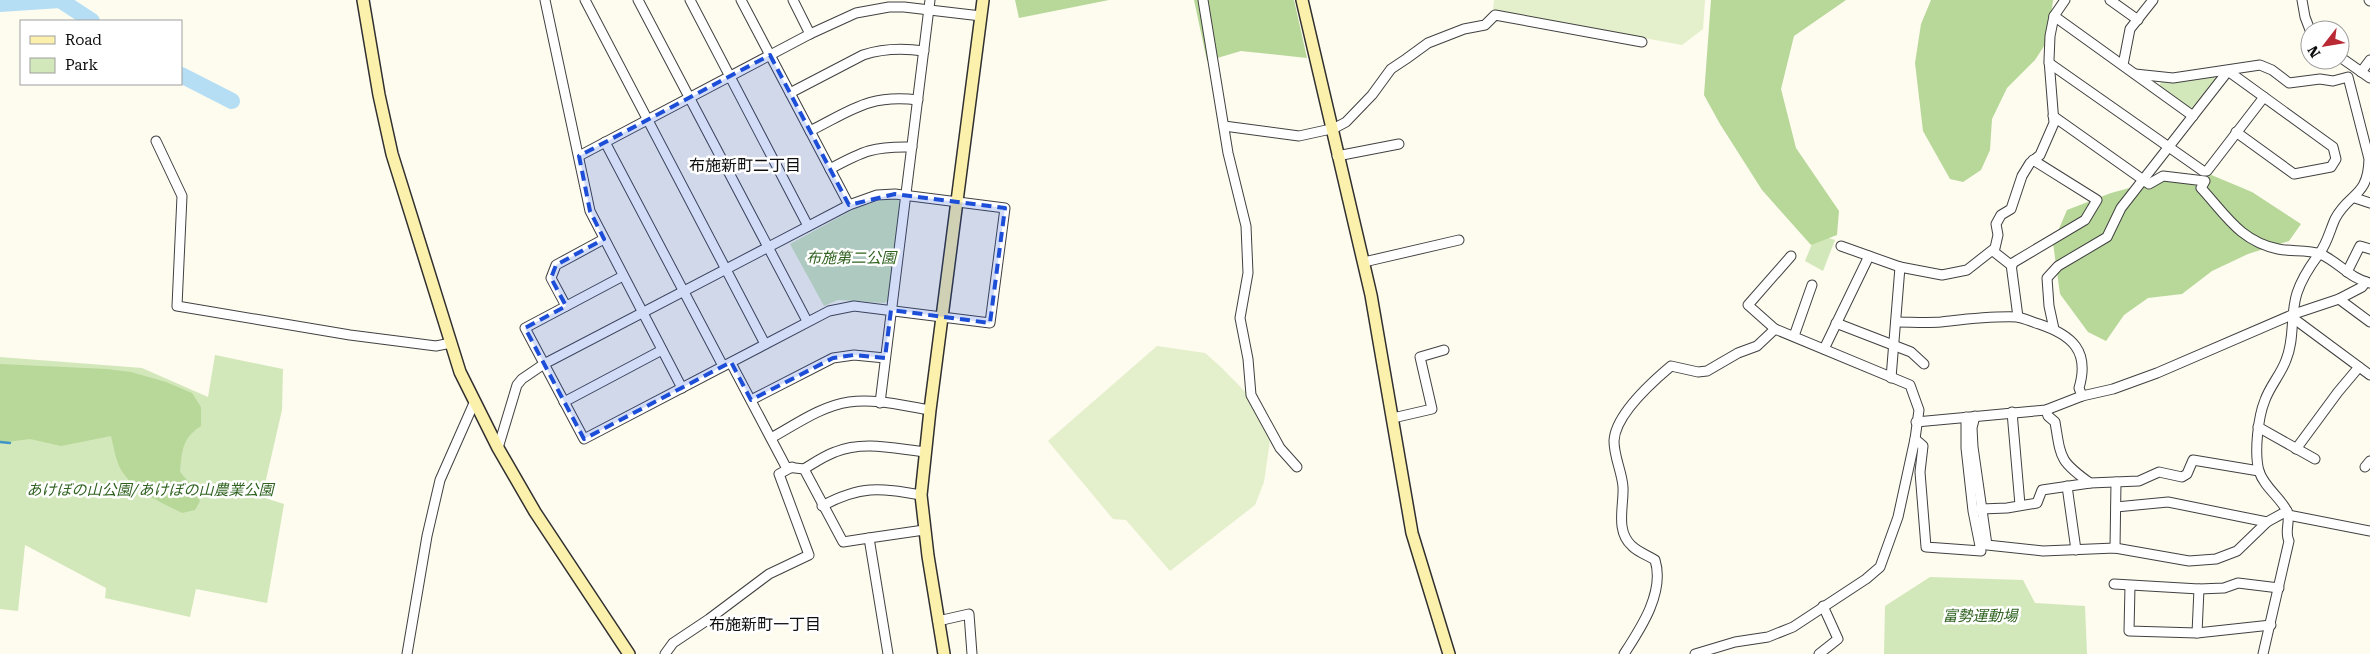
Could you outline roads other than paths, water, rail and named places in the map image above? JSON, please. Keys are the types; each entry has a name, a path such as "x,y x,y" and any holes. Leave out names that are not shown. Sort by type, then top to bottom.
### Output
{"street":[{"path":"363,0 379,95 392,154 460,372 498,448 535,512 629,654"},
{"path":"545,0 590,210 682,388"},
{"path":"585,0 646,120 765,344"},
{"path":"638,0 807,321"},
{"path":"690,0 808,226"},
{"path":"741,0 849,205"},
{"path":"793,0 810,34"},
{"path":"944,654 924,530 922,495 930,410 983,0"},
{"path":"1203,0 1224,126 1248,238 1248,272 1240,318 1248,359 1251,395 1280,448 1297,466"},
{"path":"1302,0 1337,156 1364,262 1412,534 1449,654"},
{"path":"1841,246 1900,267 1942,275 1967,270 1993,251 1998,235 1996,224 2001,215 2011,209 2022,176 2033,160 2040,155 2054,123 2049,63 2054,16 2065,0"},
{"path":"2110,0 2138,20"},
{"path":"2122,66 2130,29 2154,0"},
{"path":"2302,0 2306,20"},
{"path":"579,156 844,17 874,8 930,4 981,16"},
{"path":"880,402 930,4"},
{"path":"1224,126 1299,136 1331,129 1346,122 1372,95 1391,70 1428,43 1464,29 1485,25 1495,15 1642,42"},
{"path":"2054,16 2193,116"},
{"path":"790,93 873,52 897,49 924,51"},
{"path":"2361,72 2370,60"},
{"path":"2049,63 2203,171 2207,170 2264,97"},
{"path":"2350,64 2370,78"},
{"path":"2135,74 2152,78 2173,78 2215,71 2228,71 2247,66 2260,66 2272,70 2289,83 2320,79 2333,81 2348,78"},
{"path":"2263,654 2289,541 2287,513 2259,471 2258,427 2265,400 2287,359 2297,294 2302,282 2315,258 2320,253 2339,212 2355,198 2369,173 2369,160 2345,70"},
{"path":"2228,71 2333,147 2336,159 2331,167 2294,174 2236,132"},
{"path":"2054,329 2049,306 2047,278 2058,266 2107,236 2121,208 2228,71"},
{"path":"810,131 868,102 896,97 918,100"},
{"path":"1916,422 2046,410 2082,396 2107,391 2157,373 2338,299 2362,288 2368,283 2347,272 2320,253 2263,246 2244,236 2201,188 2205,181 2163,176 2149,184 2053,116"},
{"path":"156,141 182,196 177,306 350,335 436,346 451,344"},
{"path":"605,142 684,292 727,365 751,400 786,467 804,469 834,452 850,447 864,446 926,452"},
{"path":"1337,156 1399,144"},
{"path":"830,169 870,149 888,146 912,147"},
{"path":"2018,317 2011,264 2085,220 2097,200 2033,160"},
{"path":"498,448 517,385 522,379 544,364 849,205 877,195 906,194 1005,208 990,323 854,306 842,308 807,321 584,439 564,402 544,364 525,328 623,276"},
{"path":"2355,198 2370,203"},
{"path":"566,306 551,278 556,265 604,239"},
{"path":"1364,262 1460,240"},
{"path":"2347,272 2360,246 2370,249"},
{"path":"1993,251 2012,266"},
{"path":"1695,654 1735,642 1768,637 1793,627 1880,568 1898,517 1915,440 1918,410 1910,385 1775,329 1748,305 1791,256"},
{"path":"1824,349 1869,256"},
{"path":"1891,378 1900,267"},
{"path":"1794,336 1812,285"},
{"path":"2338,299 2370,322"},
{"path":"2294,316 2370,375"},
{"path":"1896,322 1942,322 1979,317 2018,317 2062,332 2075,345 2081,361 2082,376 2079,388 2082,396"},
{"path":"1836,323 1911,352 1924,364"},
{"path":"1624,654 1639,632 1657,584 1658,571 1655,560 1633,547 1623,532 1621,522 1623,483 1614,440 1618,430 1640,393 1671,366 1698,372 1707,371 1738,353 1757,346 1775,329"},
{"path":"564,402 662,350"},
{"path":"1393,418 1432,409 1420,356 1444,350"},
{"path":"751,400 833,358 854,354 885,358"},
{"path":"2296,448 2359,367"},
{"path":"771,438 835,406 862,401 930,410"},
{"path":"407,654 426,542 440,480 474,403"},
{"path":"2046,410 2048,416 2055,422 2060,451 2065,464 2090,483"},
{"path":"2012,412 2020,505"},
{"path":"1915,440 1923,446 1920,472 1926,547 1981,552 1973,511 1966,448 1971,416"},
{"path":"1971,416 1973,447 1987,545 2043,551 2115,548 2189,561 2216,559 2237,551 2267,522 2287,513 2370,531"},
{"path":"2258,427 2316,459"},
{"path":"1981,509 2007,508 2037,503 2042,490 2067,486 2139,481 2159,472 2182,477 2187,474 2193,460 2259,471"},
{"path":"665,654 673,643 709,619 769,574 809,555 779,474 792,467"},
{"path":"804,469 822,506 843,542 924,530"},
{"path":"2115,548 2116,482"},
{"path":"2067,486 2076,550"},
{"path":"822,506 846,494 866,490 887,490 922,495"},
{"path":"2116,507 2168,502 2267,522"},
{"path":"869,538 888,654"},
{"path":"2114,584 2199,590 2224,588 2238,583 2279,588"},
{"path":"2130,586 2129,631 2197,633 2271,625"},
{"path":"2197,633 2199,590"},
{"path":"1819,654 1838,639 1824,606"},
{"path":"938,621 969,614 972,654"}],"waterway":[{"path":"0,4 60,0 90,20"},
{"path":"182,76 232,101"},
{"path":"0,442 10,443"}],"district":[{"name":"布施新町二丁目","path":"745,165"},
{"name":"布施新町一丁目","path":"765,624"}],"park label":[{"name":"布施第二公園","path":"851,258"},
{"name":"あけぼの山公園/あけぼの山農業公園","path":"150,490"},
{"name":"富勢運動場","path":"1980,616"}]}
